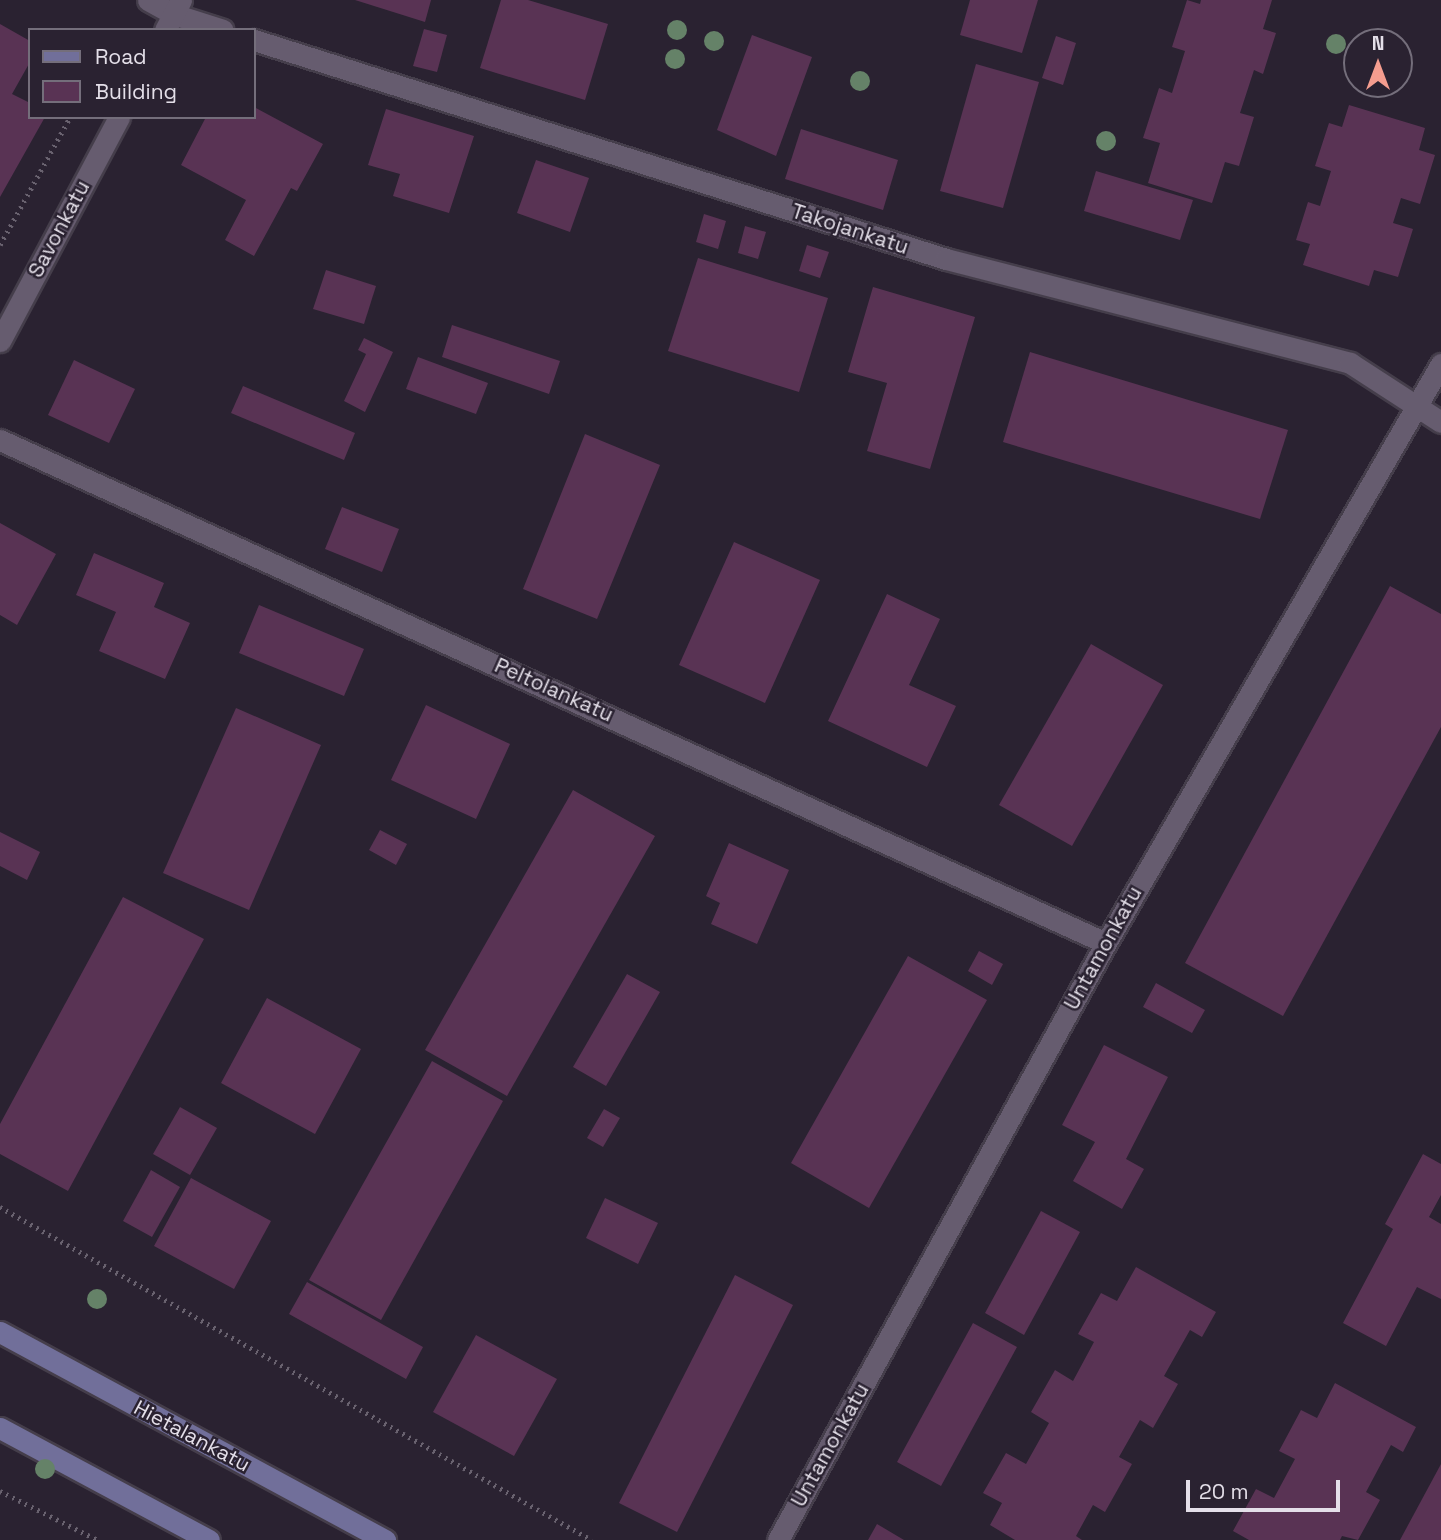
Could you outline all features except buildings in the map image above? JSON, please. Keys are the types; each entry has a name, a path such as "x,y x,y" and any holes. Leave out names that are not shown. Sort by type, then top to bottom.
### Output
{"main road":[{"name":"Hietalankatu","path":"0,1332 384,1540"},
{"path":"0,1428 209,1540"}],"street":[{"path":"148,0 173,15 216,28"},
{"name":"Takojankatu","path":"256,41 946,260 1350,363 1441,422"},
{"name":"Savonkatu","path":"0,341 117,119"},
{"name":"Untamonkatu","path":"778,1540 1106,943 1415,404 1441,364"},
{"name":"Peltolankatu","path":"0,440 1106,943"}],"path":[{"path":"0,245 69,119"},
{"path":"0,1207 592,1540"},
{"path":"0,1491 98,1540"}]}
